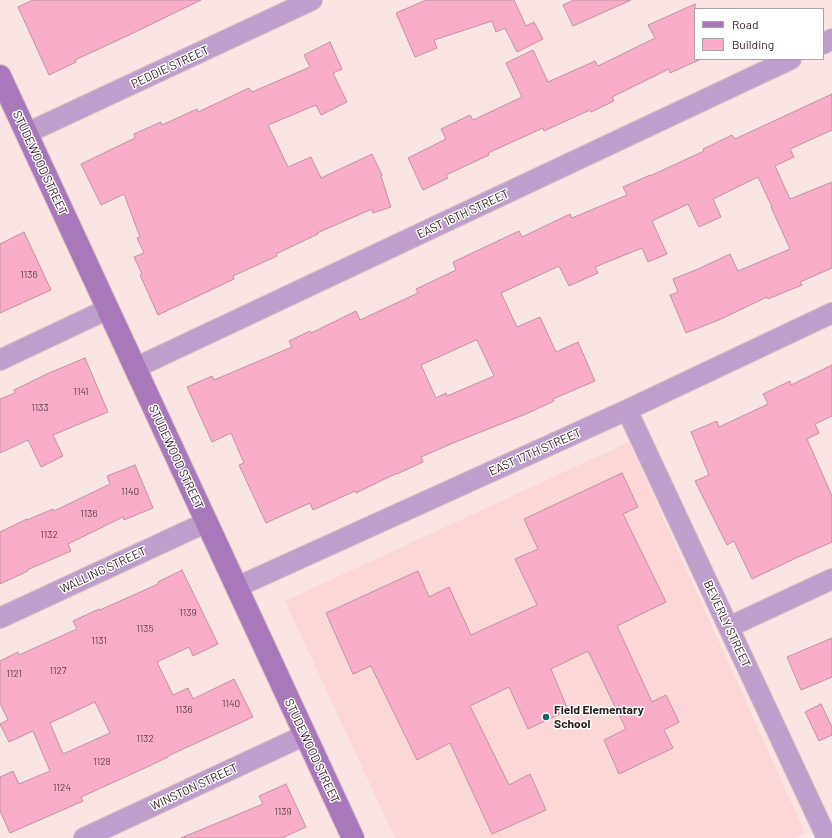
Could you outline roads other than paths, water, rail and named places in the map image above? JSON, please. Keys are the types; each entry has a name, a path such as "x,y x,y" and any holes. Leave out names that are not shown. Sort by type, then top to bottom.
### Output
{"main road":[{"name":"STUDEWOOD STREET","path":"0,76 5,98 27,134 353,838"}],"street":[{"name":"PEDDIE STREET","path":"27,134 312,0"},
{"name":"EAST 16TH STREET","path":"135,368 789,60"},
{"path":"0,360 108,309"},
{"name":"EAST 17TH STREET","path":"237,588 627,410 832,313"},
{"name":"BEVERLY STREET","path":"627,410 827,838"},
{"name":"WALLING STREET","path":"0,618 207,522"},
{"path":"729,627 832,579"},
{"name":"WINSTON STREET","path":"84,838 305,735"}],"place":[{"name":"Field Elementary School","path":"546,717"}]}
